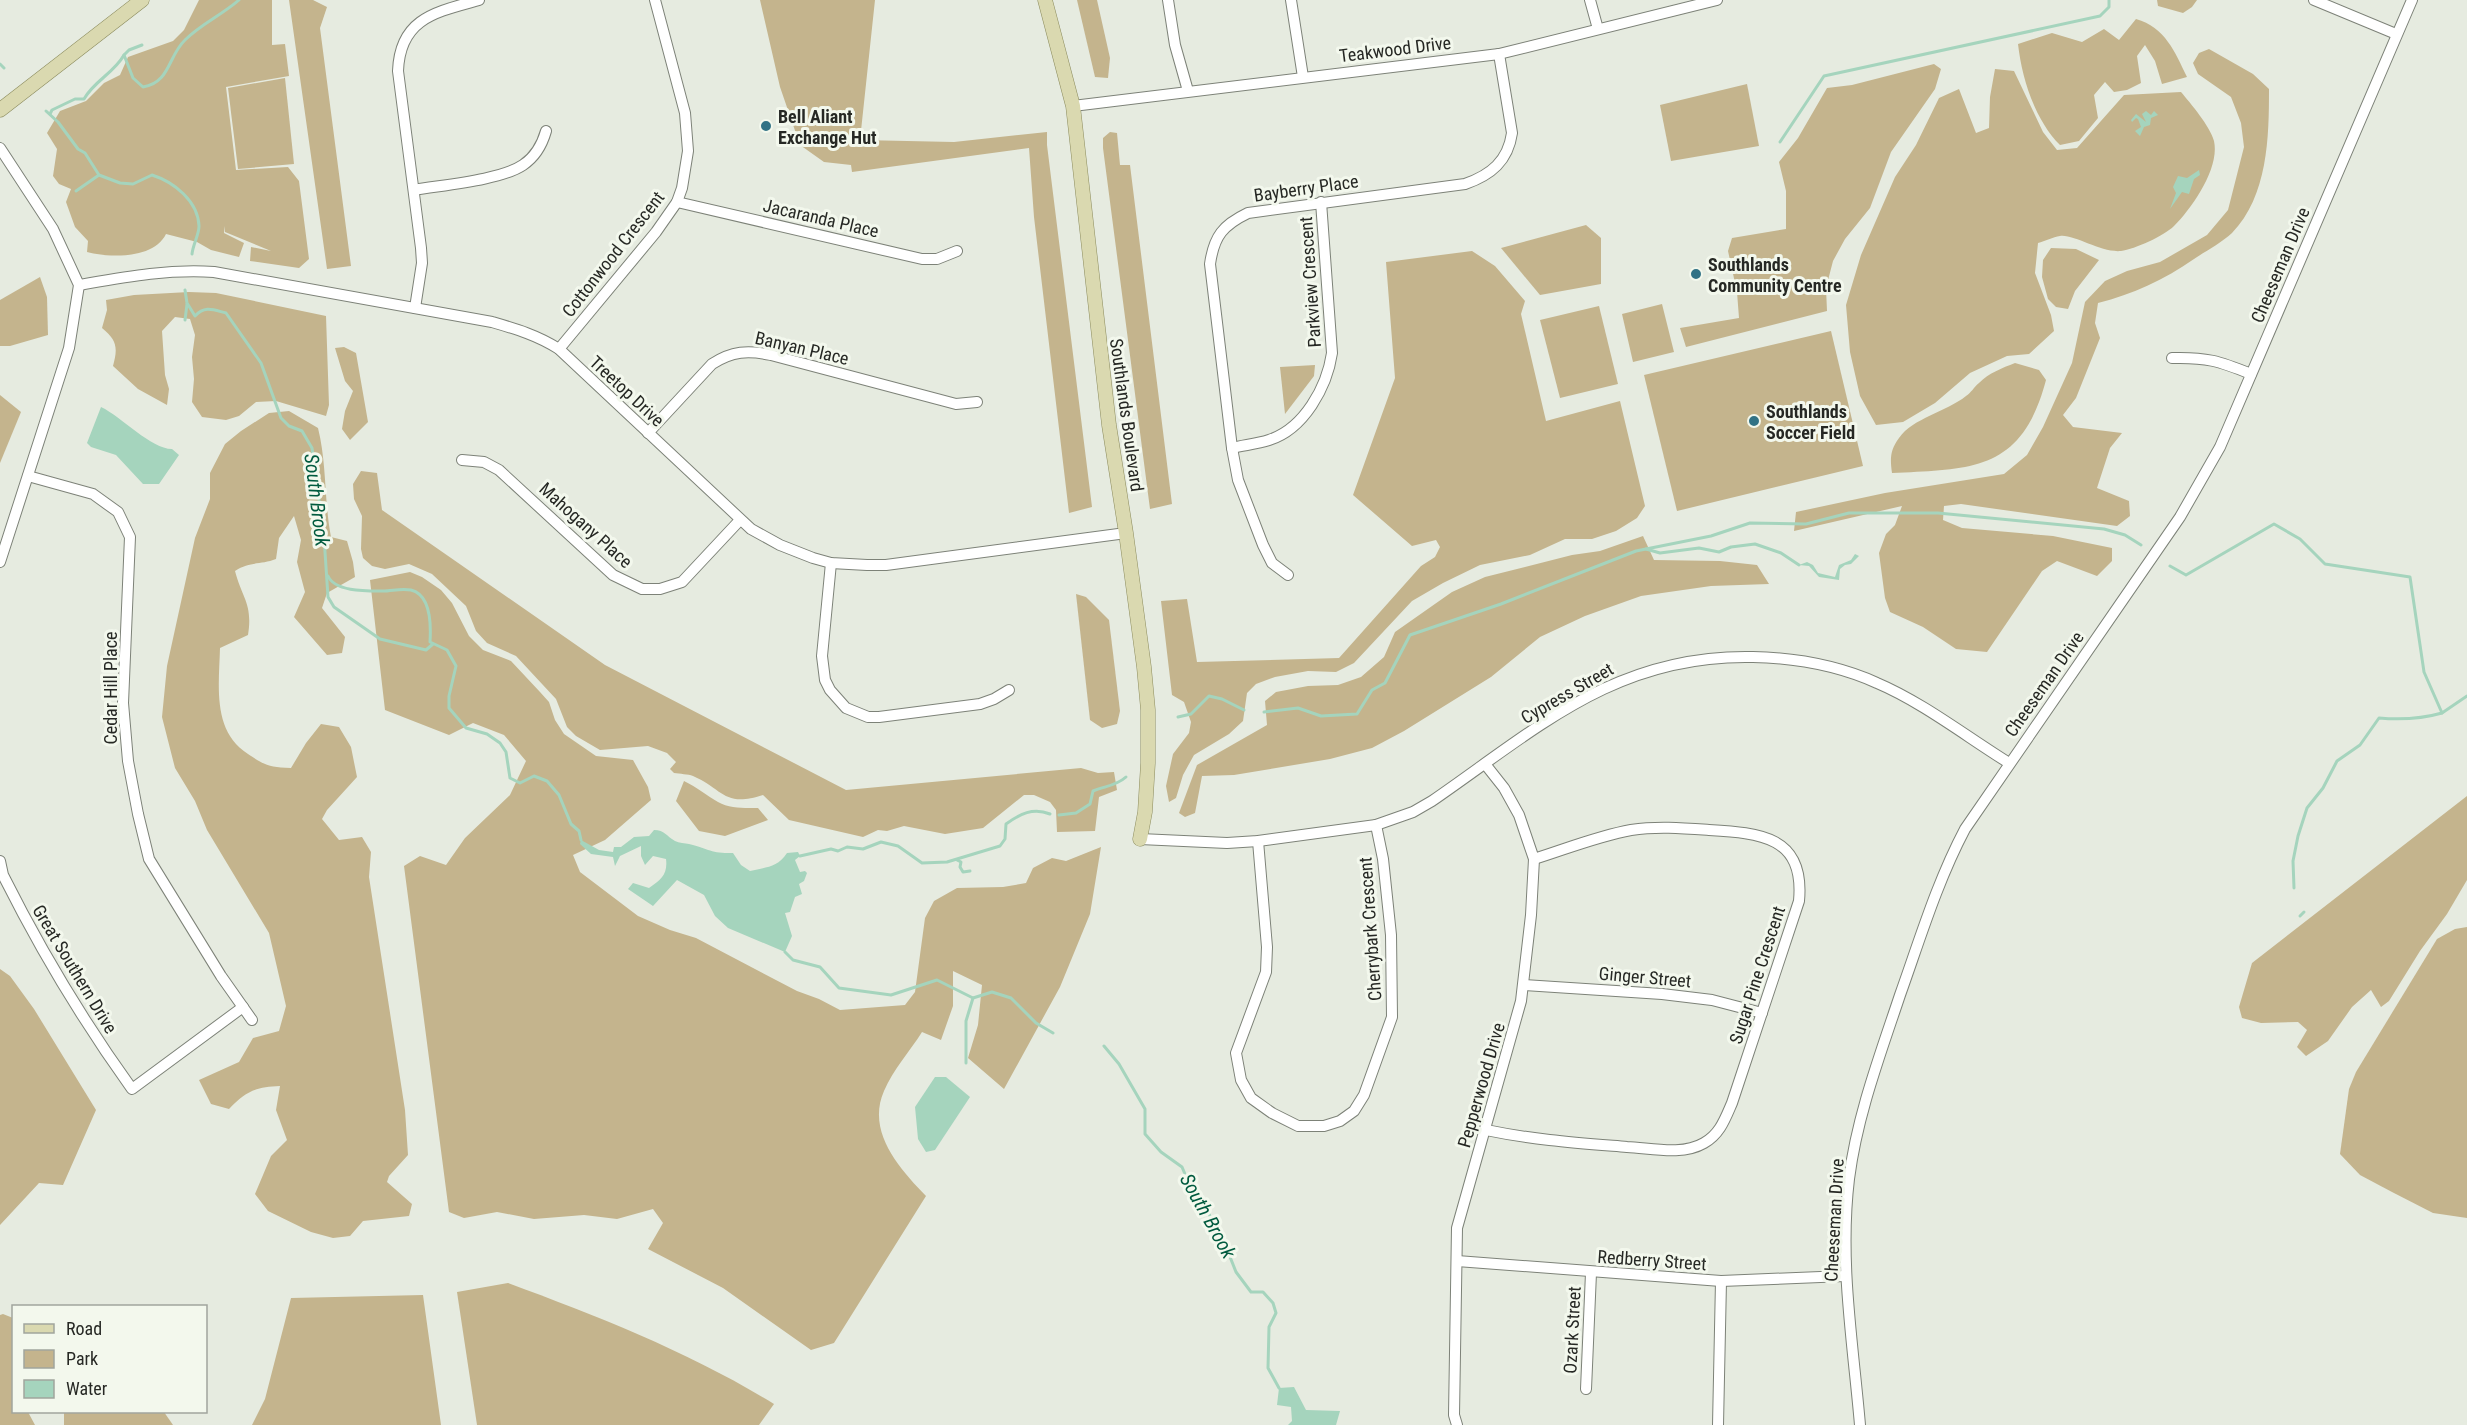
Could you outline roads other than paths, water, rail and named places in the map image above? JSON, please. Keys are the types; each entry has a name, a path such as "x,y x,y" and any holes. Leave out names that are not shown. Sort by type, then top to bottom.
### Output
{"main road":[{"path":"0,110 142,0"},
{"name":"Southlands Boulevard","path":"1045,0 1073,106 1109,425 1126,533 1148,710 1145,812 1140,839"}],"street":[{"path":"415,308 422,263 398,71 402,46 412,29 425,17 479,0"},
{"name":"Cottonwood Crescent","path":"559,349 656,232 677,202 685,172 687,132 682,101 655,0"},
{"path":"1168,0 1174,45 1188,92"},
{"path":"1291,0 1303,77"},
{"path":"1590,0 1598,29"},
{"name":"Teakwood Drive","path":"1073,106 1498,54 1715,0"},
{"path":"2314,0 2396,34"},
{"name":"Cheeseman Drive","path":"1860,1425 1845,1276 1849,1181 1857,1129 1873,1075 1942,874 1965,829 2180,517 2220,447 2412,0"},
{"name":"Bayberry Place","path":"1288,575 1272,563 1238,480 1232,448 1210,264 1213,246 1231,221 1248,213 1465,184 1480,179 1500,164 1510,146 1512,133 1498,54"},
{"path":"414,190 490,176 522,165 542,144 546,131"},
{"path":"0,148 53,229 79,285 69,348 0,562"},
{"name":"Jacaranda Place","path":"677,202 922,259 937,259 957,251"},
{"name":"Parkview Crescent","path":"1232,448 1269,440 1285,433 1300,420 1329,372 1332,353 1321,202"},
{"name":"Treetop Drive","path":"79,285 147,272 200,271 278,282 492,322 524,331 559,349 740,520 780,545 831,563 886,565 1126,533"},
{"name":"Banyan Place","path":"648,433 712,364 723,357 741,351 771,355 956,404 977,402"},
{"path":"2172,358 2200,357 2217,360 2251,374"},
{"name":"Mahogany Place","path":"462,460 484,462 499,470 613,575 642,590 660,590 682,582 740,520"},
{"name":"Cedar Hill Place","path":"28,476 93,494 118,512 130,537 123,703 128,760 149,859 221,976 252,1020"},
{"path":"831,563 822,670 830,690 846,708 868,717 879,717 980,704 1009,690"},
{"name":"Cypress Street","path":"1140,839 1258,842 1376,825 1413,812 1432,801 1551,717 1590,695 1631,676 1667,665 1702,658 1743,657 1818,663 1838,668 1879,683 2009,763"},
{"name":"Pepperwood Drive","path":"1457,1425 1454,1415 1458,1228 1524,985 1534,859 1519,815 1504,788 1485,764"},
{"name":"Cherrybark Crescent","path":"1258,842 1267,947 1266,972 1236,1053 1241,1080 1251,1098 1272,1113 1298,1126 1324,1126 1340,1121 1354,1111 1364,1095 1392,1017 1390,936 1383,859 1376,825"},
{"name":"Sugar Pine Crescent","path":"1486,1130 1539,1140 1670,1149 1694,1148 1719,1132 1732,1103 1762,1013 1799,901 1801,886 1793,857 1784,847 1767,836 1744,831 1656,827 1605,836 1534,859"},
{"name":"Great Southern Drive","path":"0,861 1,875 50,964 108,1056 132,1089 243,1007"},
{"name":"Ginger Street","path":"1524,985 1662,993 1712,1000 1762,1013"},
{"name":"Redberry Street","path":"1457,1261 1591,1273 1721,1281 1845,1276"},
{"name":"Ozark Street","path":"1586,1389 1591,1273"},
{"path":"1718,1425 1721,1281"}],"water":[{"path":"2146,111 2151,115 2154,111 2158,115 2151,118 2150,125 2144,127 2140,136 2135,131 2141,127 2138,119 2132,122 2131,120 2136,114 2146,122 2142,114"},
{"path":"2199,170 2200,175 2194,179 2189,194 2182,192 2170,209 2176,193 2173,187 2178,176 2187,178"},
{"path":"101,407 155,444 172,449 179,455 159,484 143,484 116,455 91,447 87,443"},
{"path":"1855,554 1859,556 1851,564 1840,569 1839,580 1819,577 1809,566 1799,565 1807,562 1813,565 1818,573 1835,577 1839,565 1851,560"},
{"path":"654,830 663,832 678,842 714,852 733,853 741,865 750,871 775,864 787,853 798,852 800,856 795,860 800,872 807,873 804,881 799,884 802,894 795,897 790,912 785,913 792,936 785,952 728,928 715,916 704,895 677,880 653,906 628,889 633,883 649,888 657,882 665,873 666,859 653,856 645,865 641,856 641,846 620,856 615,866 613,857 591,854 580,844 581,840 599,850 613,852 614,847 621,847 634,837 649,836"},
{"path":"935,1077 946,1077 970,1097 935,1150 926,1152 918,1139 915,1107"},
{"path":"1294,1387 1306,1410 1340,1411 1336,1425 1288,1425 1292,1421 1291,1407 1277,1405 1279,1388"}],"waterway":[{"path":"50,114 52,110 75,99 84,99 124,55 133,78 143,87 159,80 179,46 198,29 239,0"},
{"path":"1780,142 1824,76 2100,16 2109,7 2109,0"},
{"path":"124,55 129,50 142,45"},
{"name":"South Brook","path":"0,64 4,68"},
{"name":"South Brook","path":"46,111 58,122 78,149 85,153 99,175 120,183 133,184 152,175 168,182 183,194 198,217 198,233 192,254"},
{"path":"76,191 99,175"},
{"name":"South Brook","path":"185,290 187,303 195,316 206,309 226,313 261,363 281,418 289,426 302,431 312,448 324,537 328,597 334,607 380,639 426,650 433,644"},
{"path":"185,320 187,304"},
{"path":"1264,712 1298,708 1321,716 1357,714 1372,690 1385,683 1410,635 1501,604 1636,551 1711,536 1750,523 1806,524 1849,513 1938,513 2104,529 2125,535 2141,545"},
{"path":"2170,566 2186,575 2274,524 2300,539 2325,564 2410,577 2424,672 2442,713 2467,696"},
{"path":"1646,549 1660,553 1699,548 1719,552 1731,547 1755,544 1781,553 1799,565"},
{"path":"328,576 337,585 352,590 407,589 418,593 423,598 428,612 430,642 447,650 456,666 449,696 449,708 466,728 487,734 500,743 506,752 510,778 520,783 534,776 547,781 559,795 571,824 579,831 581,840"},
{"path":"1178,717 1191,714 1209,696 1222,699 1244,710"},
{"path":"2294,888 2293,861 2307,808 2323,788 2337,761 2360,745 2379,718 2411,719 2442,713"},
{"path":"1059,815 1076,813 1090,804 1093,791 1126,777"},
{"path":"800,856 831,849 838,851 847,847 863,849 881,842 898,846 922,863 947,862 1000,846 1005,839 1006,824 1022,815 1032,811 1050,814"},
{"path":"957,860 961,862 960,867 963,872 970,871"},
{"path":"2300,916 2304,912"},
{"name":"South Brook","path":"785,952 793,960 820,967 839,988 891,995 937,980 973,998 992,992 1011,998 1036,1023 1053,1033"},
{"path":"966,1063 966,1021 973,998"},
{"name":"South Brook","path":"1104,1046 1119,1064 1145,1109 1145,1134 1161,1152 1182,1167 1193,1193 1205,1203 1211,1219 1219,1229 1236,1272 1251,1292 1263,1292 1273,1303 1276,1313 1269,1327 1268,1368 1279,1388"}],"place":[{"name":"Bell Aliant Exchange Hut","path":"766,126"},
{"name":"Southlands Community Centre","path":"1696,274"},
{"name":"Southlands Soccer Field","path":"1754,421"}]}
